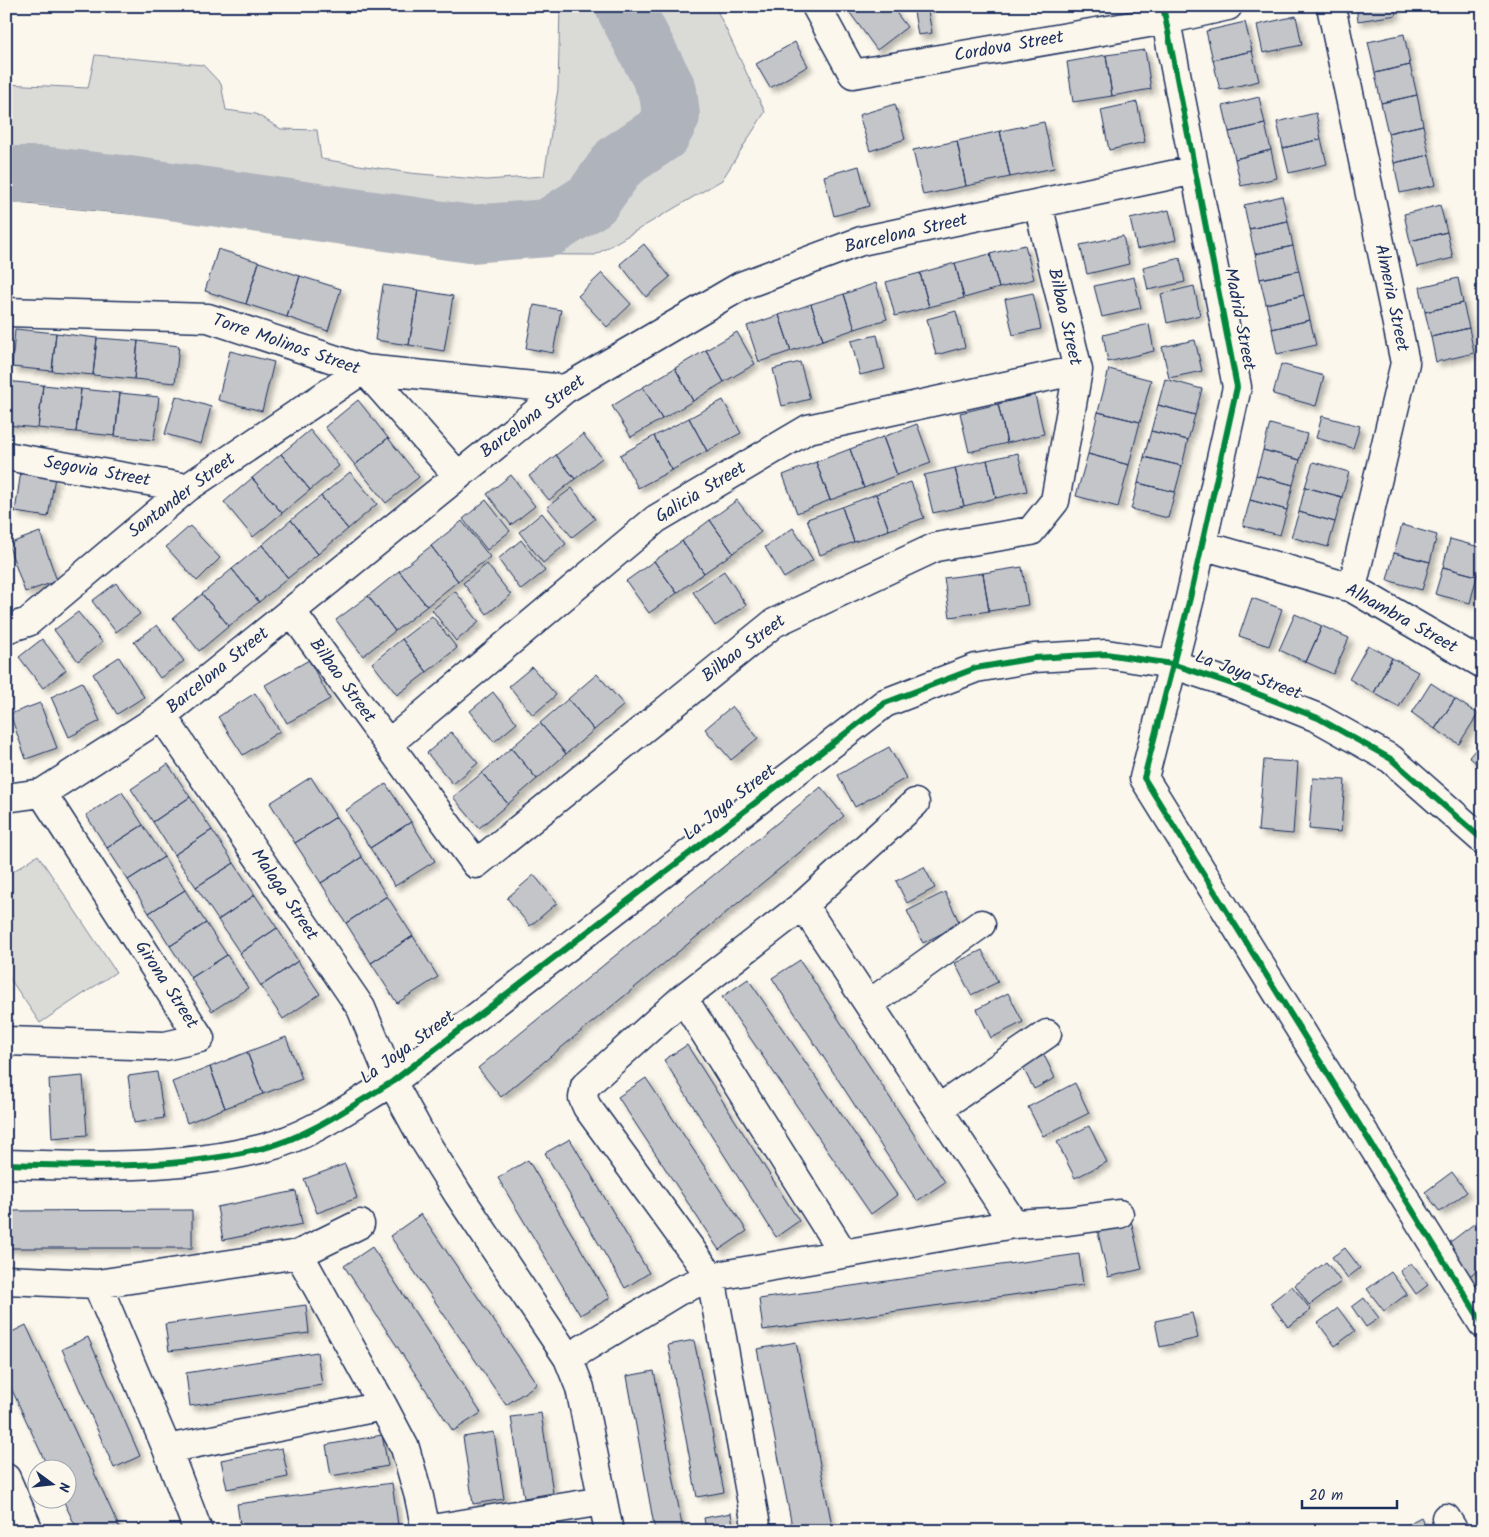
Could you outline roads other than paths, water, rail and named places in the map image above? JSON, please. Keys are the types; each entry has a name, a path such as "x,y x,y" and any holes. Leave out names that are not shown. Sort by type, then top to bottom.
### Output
{"street":[{"name":"Cordova Street","path":"816,6 853,74 1165,13 1228,6"},
{"name":"Almeria Street","path":"1331,6 1405,363 1352,588"},
{"name":"Madrid Street","path":"1165,13 1237,387 1202,545 1144,778 1483,1324"},
{"name":"Barcelona Street","path":"6,798 42,793 162,716 565,389 741,286 860,241 1195,170"},
{"name":"Bilbao Street","path":"291,611 476,864 774,623 936,547 1031,531 1055,501 1078,370 1038,204"},
{"name":"Torre Molinos Street","path":"6,312 208,318 364,369 458,476"},
{"path":"364,369 565,389"},
{"name":"Santander Street","path":"6,629 28,622 187,488 364,369"},
{"name":"Galicia Street","path":"388,744 656,519 808,429 1078,370"},
{"name":"Segovia Street","path":"6,456 187,488"},
{"name":"Alhambra Street","path":"1202,545 1352,588 1482,661"},
{"name":"La Joya Street","path":"6,1164 124,1166 206,1159 265,1148 310,1130 392,1082 885,703 976,668 1034,658 1106,654 1172,664 1235,684 1318,718 1391,759 1483,840"},
{"name":"Malaga Street","path":"162,716 361,1008 392,1082 436,1161 568,1358 580,1388 609,1531"},
{"name":"Girona Street","path":"6,1041 165,1046 200,1038 42,793"},
{"path":"757,1531 711,1277 587,1107 583,1098 585,1086 684,998 803,905 915,803"},
{"path":"803,905 1014,1224"},
{"path":"869,1004 981,924"},
{"path":"684,998 843,1253"},
{"path":"938,1109 1047,1034"},
{"path":"568,1358 678,1291 711,1277 1014,1224 1068,1221 1119,1214"},
{"path":"6,1280 97,1284 299,1254 360,1224"},
{"path":"299,1254 405,1448 419,1497 424,1530 603,1501"},
{"path":"97,1284 167,1449 198,1531"},
{"path":"167,1449 383,1406"},
{"path":"6,1478 29,1531"}],"waterway":[{"path":"6,175 42,175 122,184 470,234 548,228 592,200 619,162 662,133 671,116 668,91 624,6"}]}
